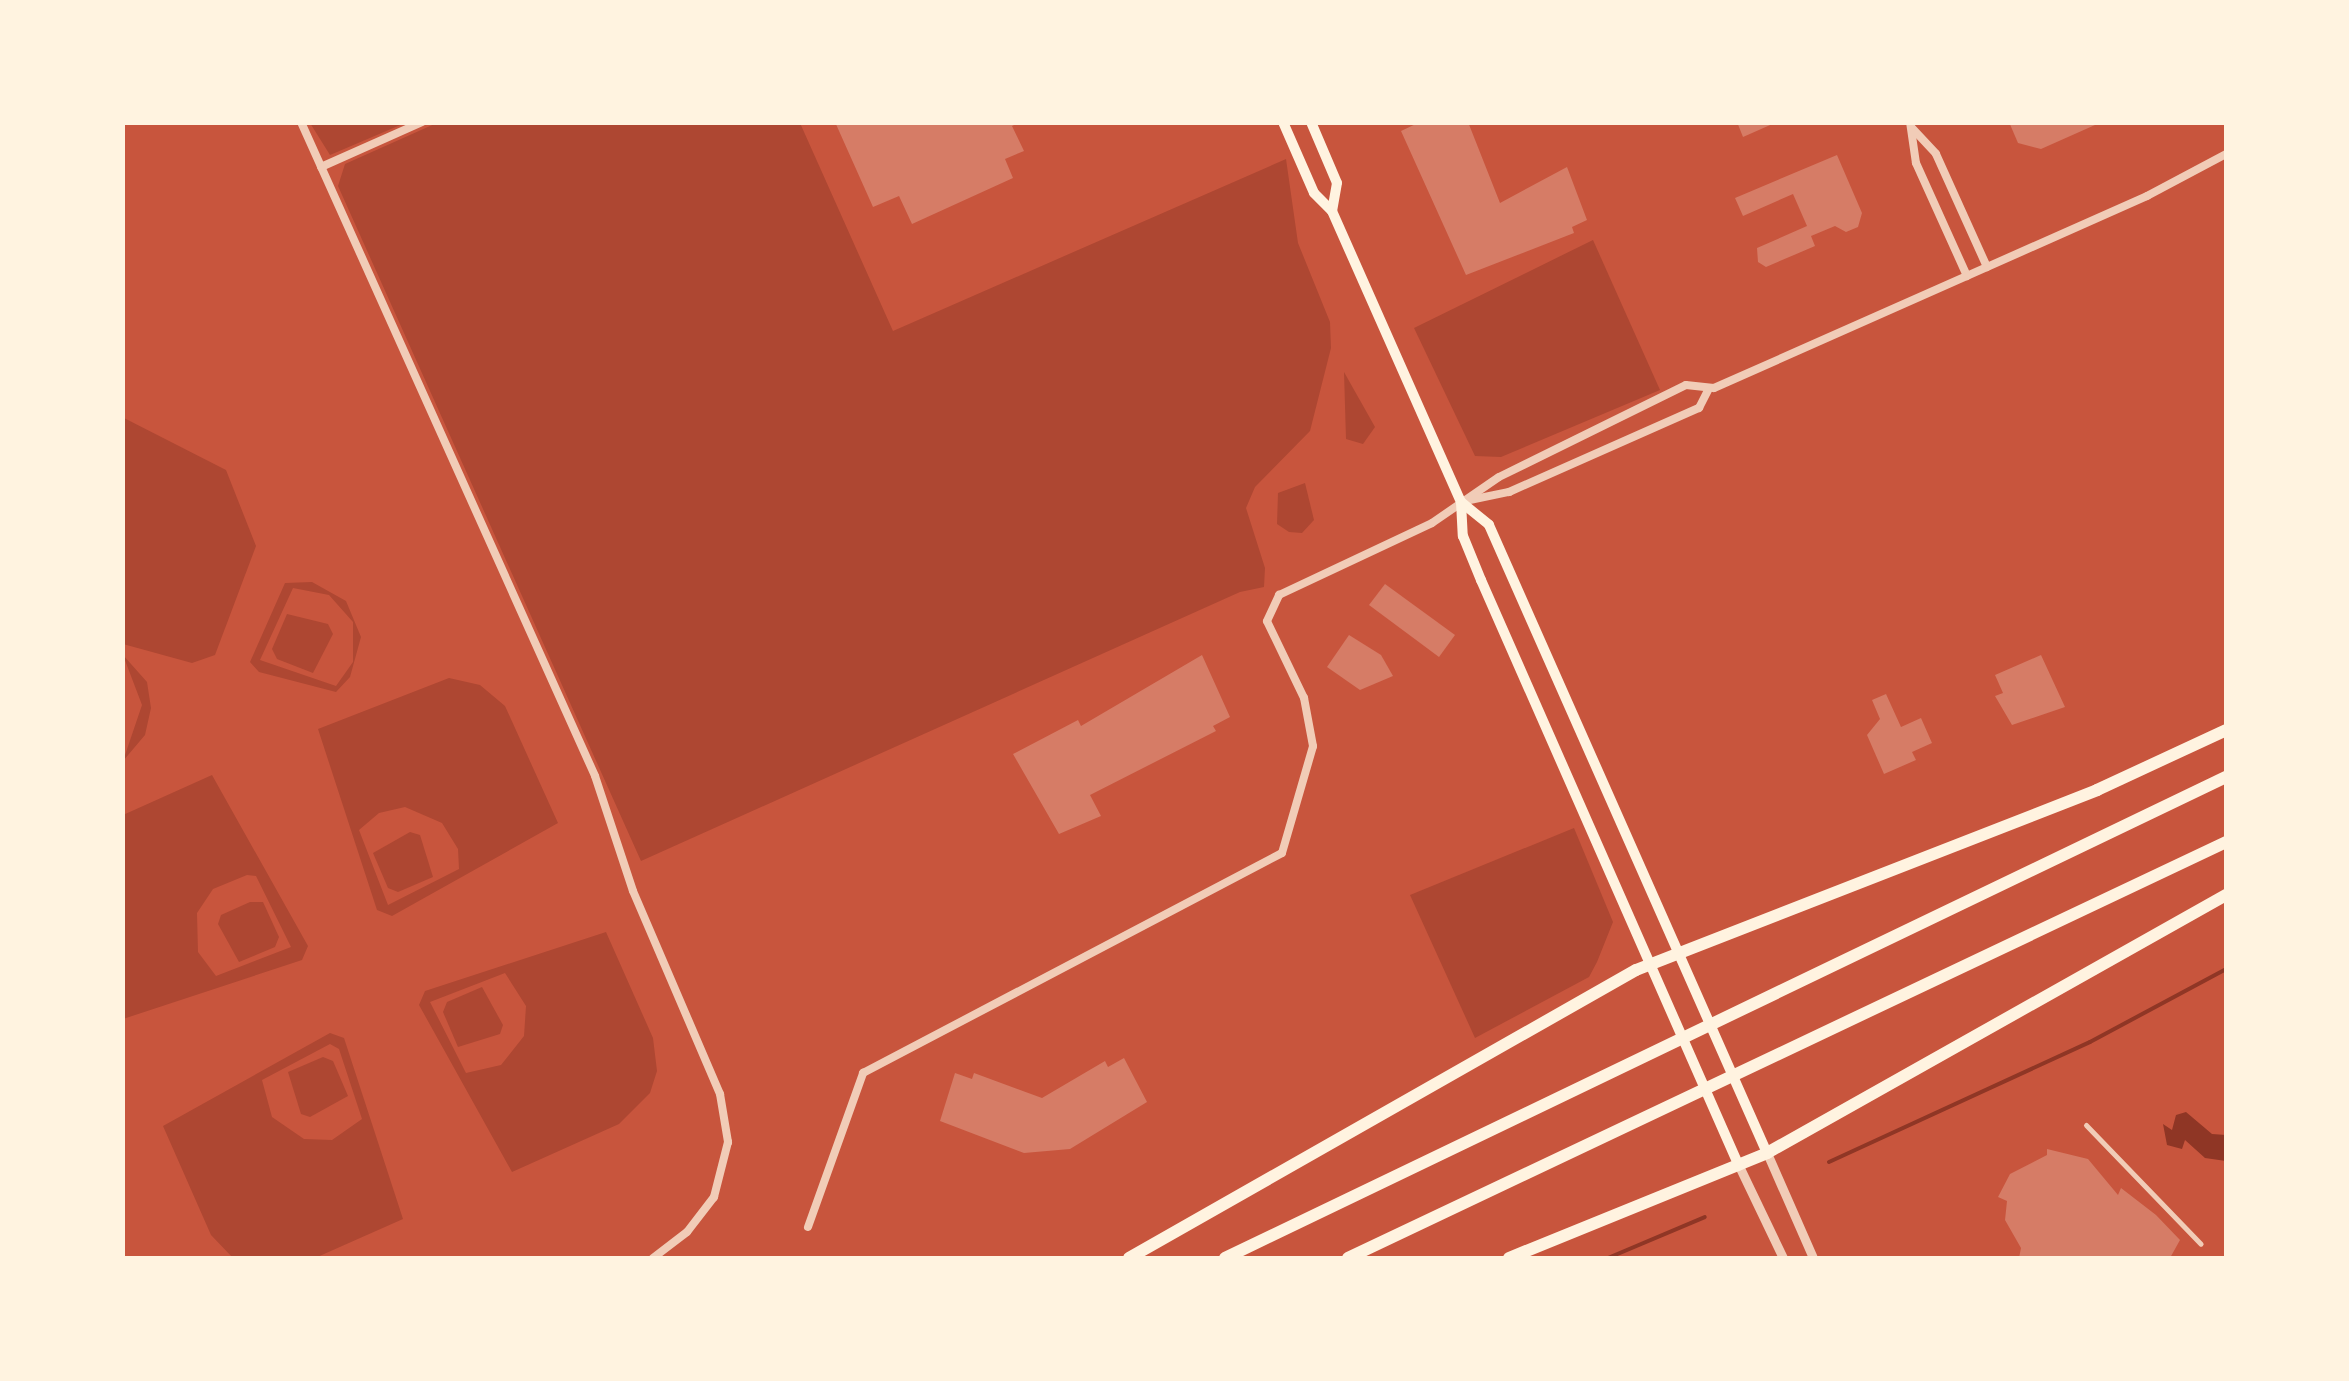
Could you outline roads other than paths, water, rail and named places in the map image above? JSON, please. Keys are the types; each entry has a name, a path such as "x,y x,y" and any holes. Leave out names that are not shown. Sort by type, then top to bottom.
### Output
{"highway":[{"path":"1129,1258 1650,963 2097,790 2226,730"},
{"path":"1224,1258 2226,777"},
{"path":"1348,1258 2226,842"},
{"path":"1509,1258 1768,1153 2226,895"}],"main road":[{"path":"1283,122 1314,193 1332,211 1460,502 1463,536 1480,580 1739,1166"},
{"path":"1311,122 1337,183 1332,211"},
{"path":"1460,502 1489,526 1768,1153"}],"street":[{"path":"301,122 595,776 633,891 720,1094 728,1142 714,1196 687,1232 654,1258"},
{"path":"321,167 422,122"},
{"path":"1911,125 1936,154 1988,266"},
{"path":"1911,125 1916,163 1967,276"},
{"path":"808,1227 862,1073 1282,853 1312,734 1304,698 1270,629 1271,602 1432,522 1460,502 1686,385 1708,390 1976,272 2226,154"},
{"path":"1460,502 1509,492 1699,408 1708,390"},
{"path":"2086,1125 2201,1244"},
{"path":"1768,1153 1813,1258"},
{"path":"1739,1166 1783,1258"}],"waterway":[{"path":"1829,1162 2090,1042 2226,969"},
{"path":"1608,1258 1705,1217"}]}
